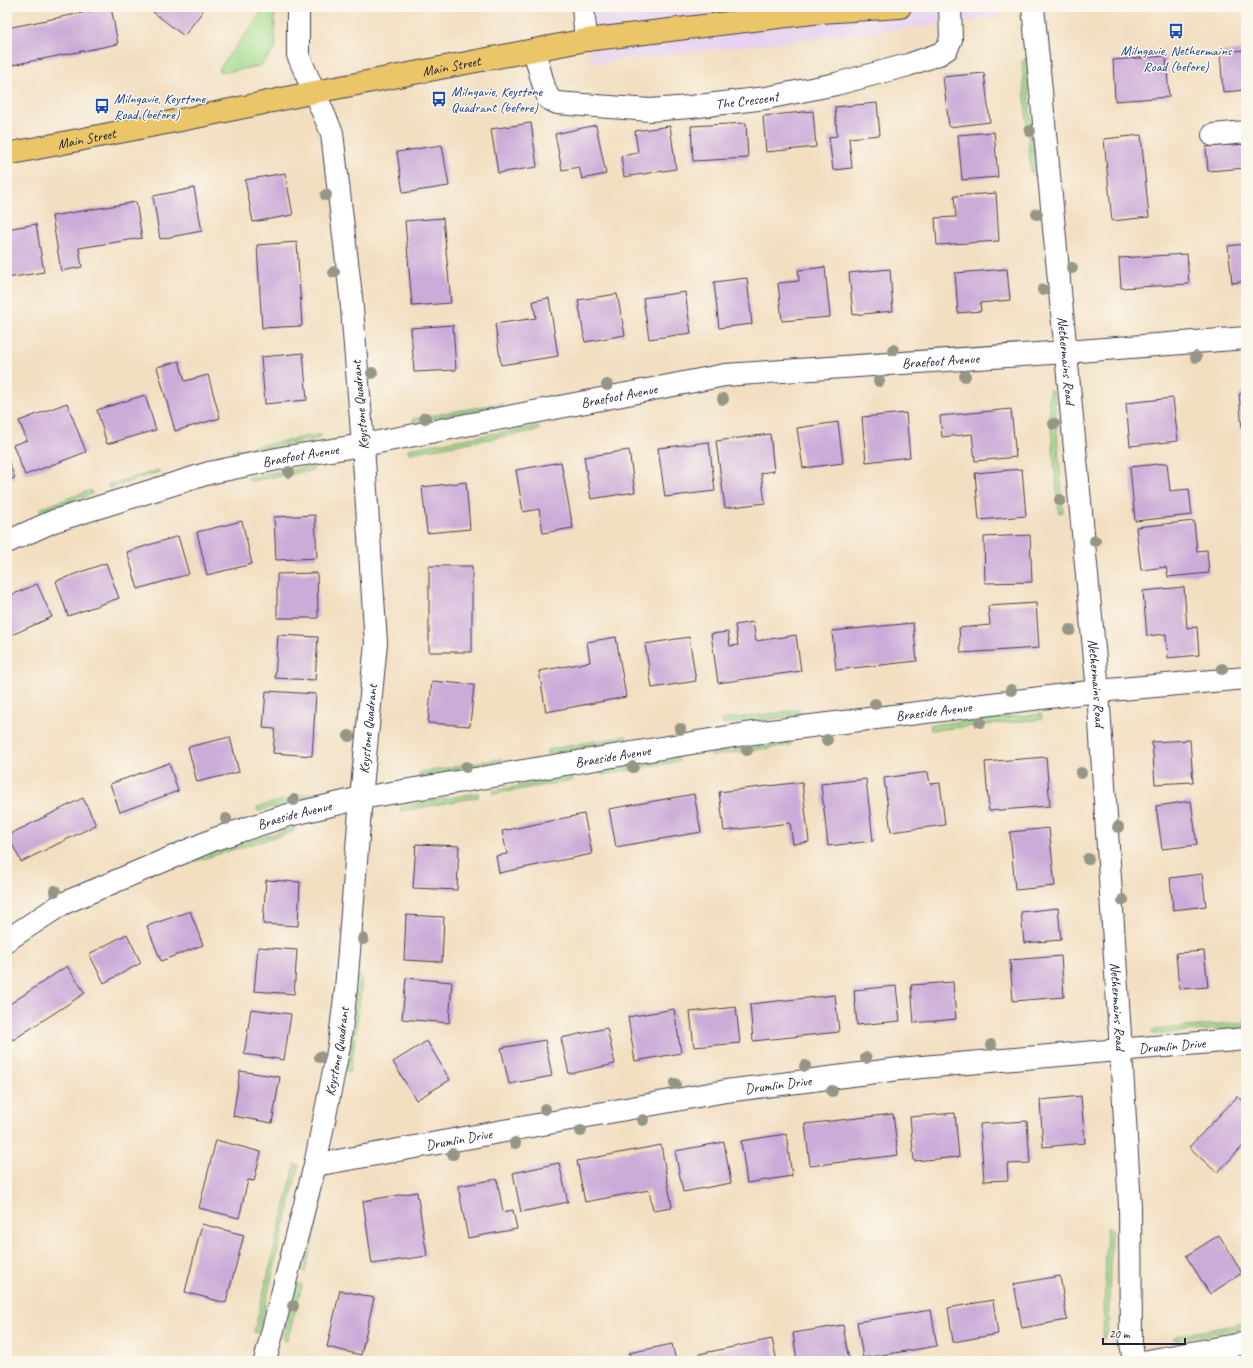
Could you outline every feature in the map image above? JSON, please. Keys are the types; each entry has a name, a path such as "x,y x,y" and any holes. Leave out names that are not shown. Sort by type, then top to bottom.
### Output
{"main road":[{"name":"Main Street","path":"7,154 315,92 586,40 821,12 900,7"}],"street":[{"name":"Keystone Quadrant","path":"265,1361 315,1165 339,1046 346,989 361,798 376,643 363,445 351,296 332,133 298,55 298,7"},
{"path":"583,7 586,40"},
{"name":"The Crescent","path":"534,50 544,87 549,98 557,103 650,110 690,107 766,98 836,84 908,65 939,54 948,49 951,39 950,7"},
{"name":"Nethermains Road","path":"1033,7 1098,691 1130,1207 1131,1343 1134,1361"},
{"path":"1213,135 1246,132"},
{"name":"Braefoot Avenue","path":"7,542 54,521 209,473 726,375 1246,338"},
{"name":"Braeside Avenue","path":"7,940 62,904 215,839 286,816 361,798 746,734 1098,691 1246,678"},
{"name":"Drumlin Drive","path":"315,1165 726,1091 899,1069 1246,1039"},
{"path":"1148,1361 1246,1343"}],"shaded area":[{"path":"582,7 996,7 997,18 591,63"}],"green space":[{"path":"266,7 274,7 276,48 260,66 225,72 218,70"},
{"path":"1022,61 1026,61 1035,172 1031,173"},
{"path":"1050,389 1054,397 1063,512 1059,513 1049,404"},
{"path":"502,403 503,406 413,422 413,419"},
{"path":"539,426 539,430 409,453 408,449"},
{"path":"321,434 320,438 233,455 232,451"},
{"path":"313,466 313,470 250,481 248,477"},
{"path":"159,470 159,472 109,488 108,485"},
{"path":"91,490 92,494 41,512 40,509"},
{"path":"800,710 800,715 723,724 722,720"},
{"path":"1041,714 1042,719 931,730 930,725"},
{"path":"626,736 627,740 547,754 547,750"},
{"path":"790,742 790,745 711,756 711,753"},
{"path":"678,757 679,761 602,775 601,771"},
{"path":"501,759 501,763 419,777 419,773"},
{"path":"571,776 572,780 494,794 493,791"},
{"path":"316,792 316,796 258,811 257,807"},
{"path":"478,793 478,797 401,811 400,807"},
{"path":"294,828 295,831 195,861 194,857"},
{"path":"358,976 362,977 357,1024 350,1071 346,1071 353,1024"},
{"path":"1246,1022 1246,1027 1153,1034 1152,1030"},
{"path":"295,1165 299,1165 258,1333 254,1332"},
{"path":"318,1197 323,1198 305,1272 300,1271"},
{"path":"1107,1228 1111,1228 1108,1331 1103,1340"},
{"path":"297,1283 302,1285 287,1341 282,1339"},
{"path":"1246,1323 1246,1327 1181,1339 1173,1339 1176,1336"}],"building":[{"path":"111,7 118,44 7,66 7,28"},
{"path":"157,7 206,7 184,36 153,12"},
{"path":"1246,50 1246,90 1223,92 1220,52"},
{"path":"1166,56 1169,97 1115,101 1113,60"},
{"path":"984,73 990,122 949,127 943,77"},
{"path":"877,103 880,135 849,138 852,168 833,170 829,137 837,136 835,107"},
{"path":"813,111 816,147 766,152 763,116"},
{"path":"531,123 537,167 498,173 491,129"},
{"path":"746,123 748,158 693,161 691,126"},
{"path":"596,125 606,174 582,179 579,167 562,170 555,134"},
{"path":"670,126 676,169 624,177 621,156 638,153 635,131"},
{"path":"994,132 998,177 962,180 958,135"},
{"path":"1141,135 1149,217 1112,221 1104,139"},
{"path":"1246,144 1246,168 1208,171 1206,147"},
{"path":"442,145 449,186 403,193 397,152"},
{"path":"285,173 293,215 253,222 245,180"},
{"path":"194,188 202,231 160,239 153,196"},
{"path":"996,193 999,241 937,245 935,218 956,217 954,196"},
{"path":"136,202 142,238 79,248 82,267 61,271 52,216"},
{"path":"443,218 451,303 412,306 405,221"},
{"path":"36,224 44,272 7,278 7,229"},
{"path":"297,242 302,326 262,328 257,245"},
{"path":"1246,244 1246,281 1232,283 1228,246"},
{"path":"1187,254 1189,284 1121,288 1119,258"},
{"path":"825,267 830,317 782,321 778,283 799,281 798,270"},
{"path":"890,269 893,311 853,315 849,273"},
{"path":"1007,269 1010,300 980,303 981,311 958,313 955,273"},
{"path":"747,278 752,324 719,328 714,282"},
{"path":"685,292 691,333 649,339 643,298"},
{"path":"617,294 625,335 585,342 578,300"},
{"path":"549,298 558,356 501,365 495,324 536,318 533,301"},
{"path":"453,325 456,370 414,372 411,328"},
{"path":"303,353 307,400 265,404 261,357"},
{"path":"179,361 185,381 208,375 220,418 175,431 157,367"},
{"path":"1246,393 1246,429 1242,429 1239,394"},
{"path":"145,395 156,430 107,444 97,410"},
{"path":"1173,398 1178,441 1130,446 1126,403"},
{"path":"67,403 86,452 25,475 13,445 27,440 19,421"},
{"path":"1011,409 1016,457 975,461 972,434 942,437 940,416"},
{"path":"906,413 910,457 866,462 862,417"},
{"path":"838,422 843,463 803,468 797,428"},
{"path":"770,434 774,471 761,473 765,503 725,508 716,441"},
{"path":"709,442 715,491 665,497 658,448"},
{"path":"629,450 635,492 591,499 584,457"},
{"path":"7,457 15,478 7,480"},
{"path":"561,462 573,528 543,533 539,509 523,512 516,470"},
{"path":"1167,463 1170,491 1189,489 1192,515 1135,521 1130,467"},
{"path":"1022,469 1026,516 979,520 975,473"},
{"path":"466,482 470,529 427,533 422,487"},
{"path":"315,515 317,558 276,560 274,517"},
{"path":"242,521 252,564 207,575 197,532"},
{"path":"1194,521 1197,551 1207,550 1209,573 1168,577 1166,567 1141,570 1136,527"},
{"path":"1030,535 1032,582 985,583 984,537"},
{"path":"178,536 189,574 138,589 127,552"},
{"path":"106,563 119,598 68,616 56,581"},
{"path":"429,566 472,566 472,652 429,652"},
{"path":"317,573 318,618 277,618 277,574"},
{"path":"37,584 52,617 7,637 7,597"},
{"path":"1184,587 1187,628 1197,627 1199,655 1168,658 1166,634 1147,636 1143,591"},
{"path":"1036,603 1039,648 961,653 959,628 990,625 988,606"},
{"path":"753,622 756,641 796,635 801,671 718,683 711,634 728,632 730,646 738,645 735,625"},
{"path":"913,623 917,661 836,670 832,631"},
{"path":"278,635 318,637 315,680 275,678"},
{"path":"616,637 626,697 546,712 539,671 590,662 587,642"},
{"path":"689,637 696,681 652,688 645,644"},
{"path":"432,681 474,685 470,726 428,723"},
{"path":"266,691 316,694 312,756 273,753 275,729 263,728"},
{"path":"230,737 239,772 197,782 188,747"},
{"path":"1190,740 1193,782 1155,784 1152,742"},
{"path":"1046,757 1050,806 989,811 985,762"},
{"path":"169,763 178,791 120,812 110,784"},
{"path":"928,772 930,784 940,783 945,825 891,832 884,778"},
{"path":"866,779 873,841 828,846 821,784"},
{"path":"802,782 809,842 793,844 790,823 724,831 719,792"},
{"path":"694,794 701,832 616,847 609,809"},
{"path":"83,798 96,825 21,862 8,835"},
{"path":"1191,801 1197,845 1162,849 1156,806"},
{"path":"584,814 592,854 499,873 496,856 507,854 502,831"},
{"path":"1049,828 1055,886 1015,890 1010,832"},
{"path":"416,844 459,846 457,890 413,888"},
{"path":"1202,874 1206,906 1173,910 1170,878"},
{"path":"266,880 300,882 298,926 263,924"},
{"path":"1058,908 1061,940 1024,943 1021,912"},
{"path":"190,911 203,945 161,961 147,926"},
{"path":"406,915 444,917 442,962 404,960"},
{"path":"127,934 141,963 104,983 89,954"},
{"path":"258,947 297,950 294,994 254,991"},
{"path":"1204,951 1208,987 1179,989 1176,953"},
{"path":"1061,956 1064,997 1013,1001 1010,960"},
{"path":"67,966 85,993 13,1040 7,1031 7,1006"},
{"path":"406,978 452,982 449,1023 402,1019"},
{"path":"953,982 956,1019 914,1023 911,985"},
{"path":"896,986 900,1021 857,1025 854,990"},
{"path":"835,995 839,1032 753,1041 750,1004"},
{"path":"736,1007 740,1043 694,1047 690,1012"},
{"path":"251,1009 291,1014 284,1060 244,1054"},
{"path":"674,1009 681,1053 635,1061 628,1017"},
{"path":"607,1028 615,1064 569,1074 561,1038"},
{"path":"545,1040 552,1076 509,1084 501,1048"},
{"path":"427,1041 450,1080 416,1100 393,1062"},
{"path":"240,1071 280,1077 272,1123 233,1116"},
{"path":"1081,1096 1085,1143 1043,1147 1040,1100"},
{"path":"1238,1096 1246,1104 1246,1143 1217,1173 1189,1147"},
{"path":"955,1113 959,1157 914,1161 910,1117"},
{"path":"893,1114 898,1155 810,1166 805,1124"},
{"path":"1027,1121 1030,1163 1007,1164 1008,1180 984,1181 980,1124"},
{"path":"786,1134 792,1176 747,1183 741,1141"},
{"path":"216,1140 261,1152 254,1181 248,1180 239,1218 199,1208"},
{"path":"724,1142 731,1183 683,1192 675,1151"},
{"path":"661,1145 672,1207 653,1210 649,1190 585,1202 577,1161"},
{"path":"559,1163 568,1202 521,1212 513,1173"},
{"path":"497,1179 503,1212 513,1210 517,1229 468,1238 458,1186"},
{"path":"417,1192 427,1256 372,1264 363,1201"},
{"path":"202,1224 244,1235 226,1303 185,1292"},
{"path":"1219,1235 1242,1273 1210,1294 1186,1256"},
{"path":"1060,1276 1067,1320 1022,1328 1014,1284"},
{"path":"340,1290 374,1298 361,1355 327,1347"},
{"path":"993,1300 998,1334 953,1342 948,1308"},
{"path":"931,1310 937,1346 863,1358 857,1322"},
{"path":"843,1325 849,1361 797,1361 793,1333"},
{"path":"772,1339 777,1361 701,1361 699,1354"},
{"path":"672,1344 676,1361 630,1361 629,1353"}],"place":[{"name":"Milngavie, Nethermains Road (before)","path":"1176,31"},
{"name":"Milngavie, Keystone Quadrant (before)","path":"439,99"},
{"name":"Milngavie, Keystone Road (before)","path":"102,106"}]}
